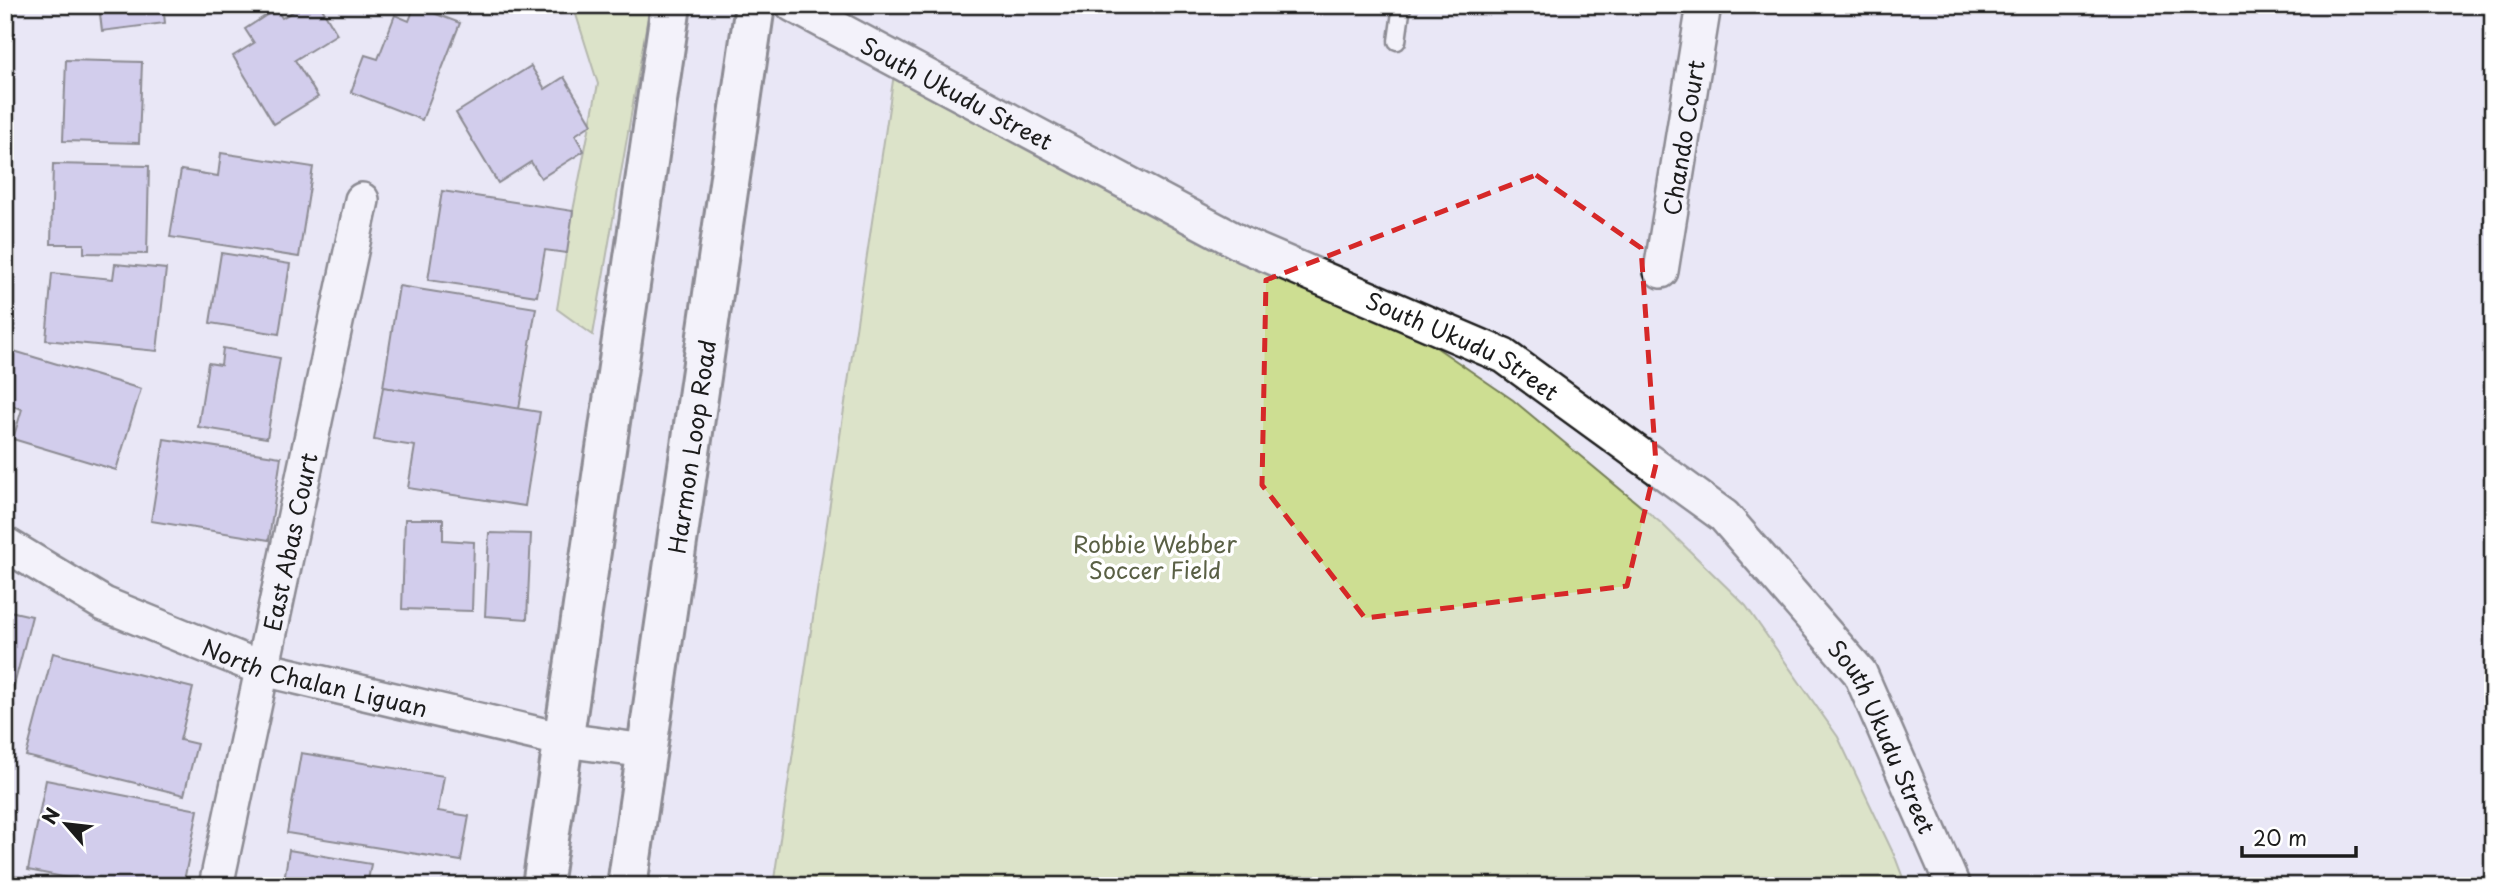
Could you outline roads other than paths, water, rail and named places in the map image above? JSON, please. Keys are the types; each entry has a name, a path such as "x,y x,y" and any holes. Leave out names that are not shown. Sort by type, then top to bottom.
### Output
{"main road":[{"path":"542,886 671,5"},
{"name":"Harmon Loop Road","path":"627,886 755,5"}],"street":[{"name":"South Ukudu Street","path":"793,5 1244,245 1504,356 1724,516 1860,673 1953,886"},
{"name":"Chando Court","path":"1661,271 1704,5"},
{"name":"East Abas Court","path":"216,886 362,200"},
{"name":"North Chalan Liguan","path":"5,544 104,604 262,669 564,740 646,751"}],"lane":[{"path":"1397,41 1402,5"}],"park label":[{"name":"Robbie Webber Soccer Field","path":"1155,556"}]}
